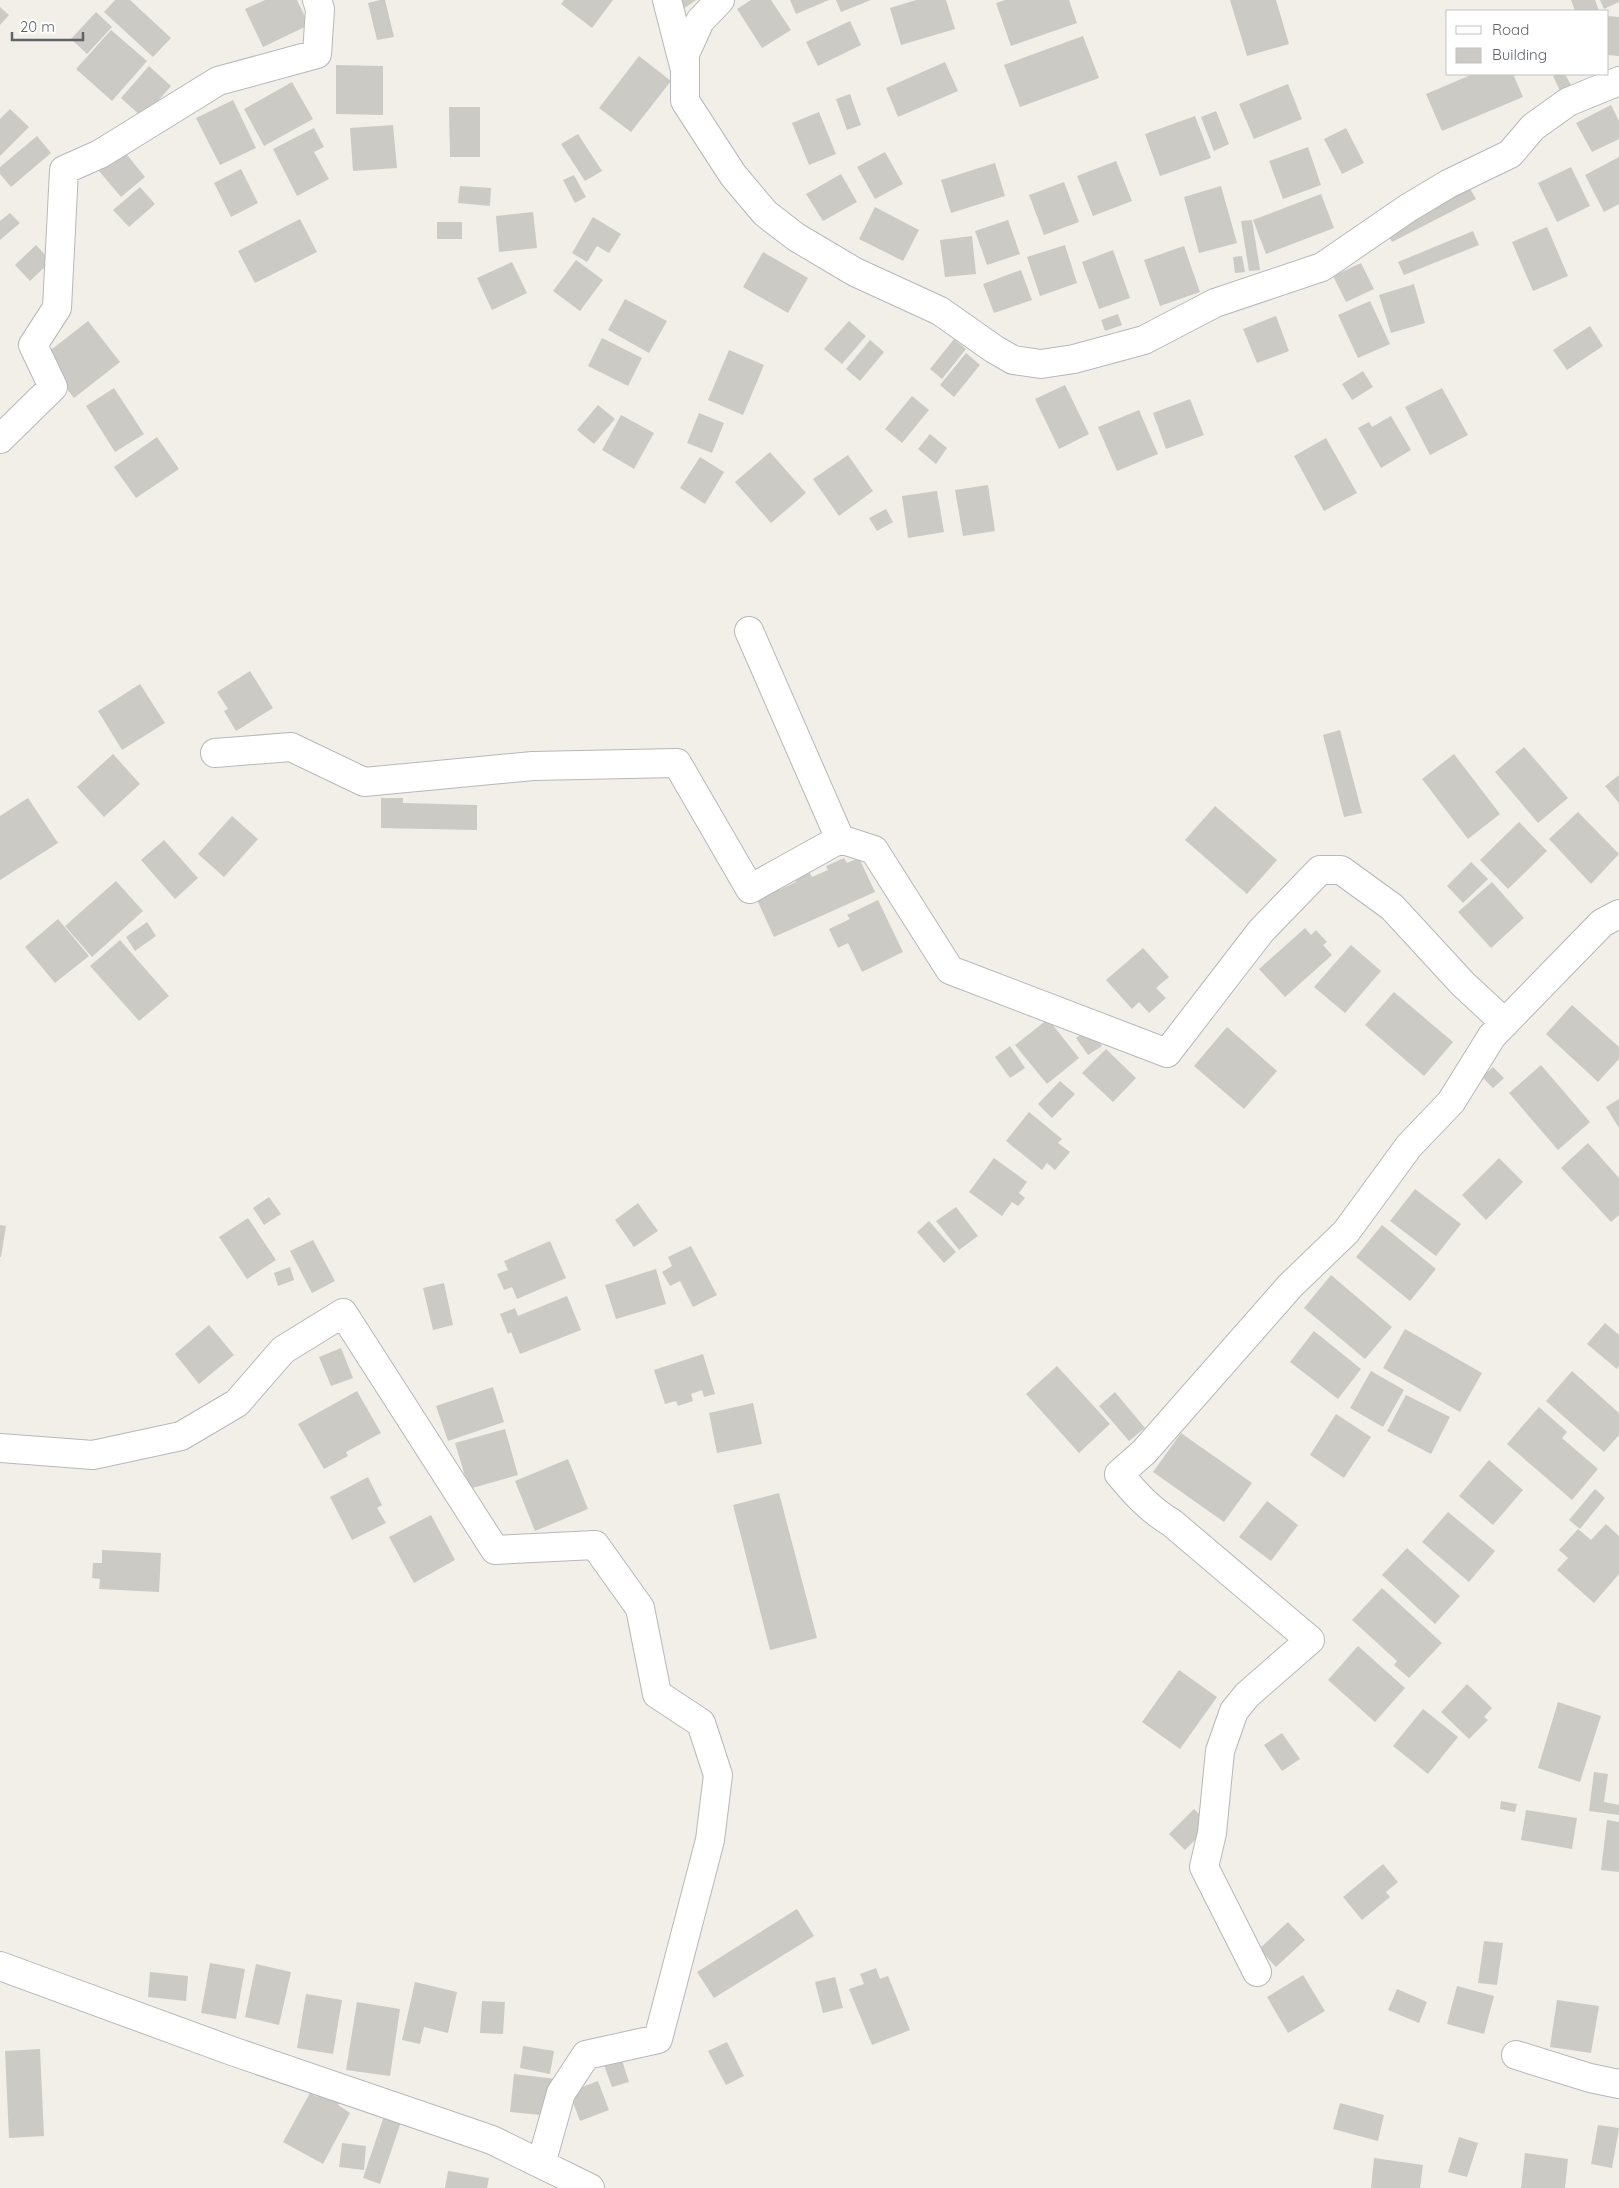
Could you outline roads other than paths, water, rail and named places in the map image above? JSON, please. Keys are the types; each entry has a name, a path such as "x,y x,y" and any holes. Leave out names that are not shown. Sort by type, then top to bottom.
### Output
{"street":[{"path":"0,439 53,386 33,345 57,308 64,170 100,154 218,81 317,54 320,9 317,0"},
{"path":"667,0 685,70"},
{"path":"720,0 700,21 685,54 685,101 733,175 765,213 796,237 854,272 940,311 1013,360 1041,364 1074,359 1144,340 1215,303 1322,267 1408,208 1448,184 1510,154 1533,127 1568,102 1619,81"},
{"path":"750,631 840,839"},
{"path":"215,753 291,747 364,782 533,766 677,763 750,889 840,839 874,850 950,970 1167,1053 1261,931 1320,870 1340,870 1392,907 1463,984 1505,1023"},
{"path":"1257,1972 1204,1867 1212,1833 1220,1751 1234,1711 1246,1694 1310,1640 1172,1523 1156,1514 1136,1495 1119,1474 1144,1452 1290,1286 1346,1232 1409,1146 1451,1102 1492,1036 1602,923 1619,914"},
{"path":"0,1448 93,1455 181,1436 237,1403 283,1350 343,1313 495,1550 595,1545 640,1608 657,1694 701,1723 718,1775 710,1840 658,2039 586,2055 561,2093 541,2164"},
{"path":"0,1966 232,2051 492,2140 590,2188"},
{"path":"1516,2055 1590,2078 1619,2084"}]}
